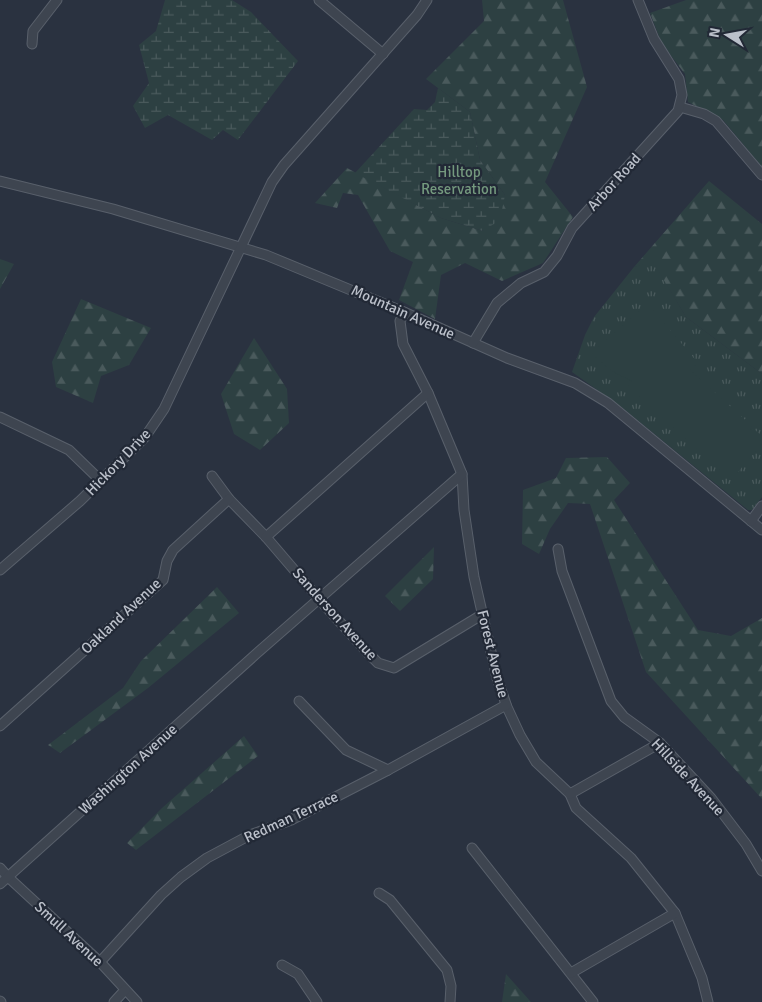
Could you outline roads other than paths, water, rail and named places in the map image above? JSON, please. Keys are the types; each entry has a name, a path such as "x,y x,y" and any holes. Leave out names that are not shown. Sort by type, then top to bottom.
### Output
{"street":[{"path":"32,44 33,31 57,0"},
{"path":"319,0 382,54"},
{"name":"Hickory Drive","path":"0,570 80,501 145,437 164,409 269,189 284,165 424,8 427,0"},
{"path":"638,0 654,39 680,79 682,90 680,106 708,116 716,121 762,176"},
{"name":"Arbor Road","path":"473,343 497,303 521,283 544,272 557,256 572,228 673,118 680,106"},
{"name":"Mountain Avenue","path":"0,181 112,209 242,247 302,269 507,358 562,377 598,396 762,530"},
{"name":"Forest Avenue","path":"404,312 400,321 403,344 428,393 462,474 464,510 474,578 497,678 506,705 520,735 536,762 570,794 576,808 631,858 675,913 702,978 708,1002"},
{"path":"266,536 428,393"},
{"path":"0,417 69,450 101,481"},
{"name":"Washington Avenue","path":"0,884 256,654 462,474"},
{"name":"Sanderson Avenue","path":"212,476 229,499 266,536 319,599 378,663 394,668 483,614"},
{"name":"Oakland Avenue","path":"0,726 163,580 167,561 173,550 229,499"},
{"path":"751,521 762,506"},
{"name":"Hillside Avenue","path":"558,549 562,571 611,700 624,717 660,742 711,798 746,844 762,871"},
{"path":"299,701 346,750 388,770"},
{"name":"Redman Terrace","path":"100,962 161,896 181,877 207,858 250,835 291,820 388,770 506,705"},
{"path":"570,794 660,742"},
{"path":"472,848 593,1002"},
{"name":"Smull Avenue","path":"0,868 100,962 137,1002"},
{"path":"379,893 390,900 446,970 451,986 450,1002"},
{"path":"570,974 675,913"},
{"path":"282,965 298,974 317,1002"},
{"path":"114,1002 125,990"}],"park label":[{"name":"Hilltop Reservation","path":"459,180"}]}
